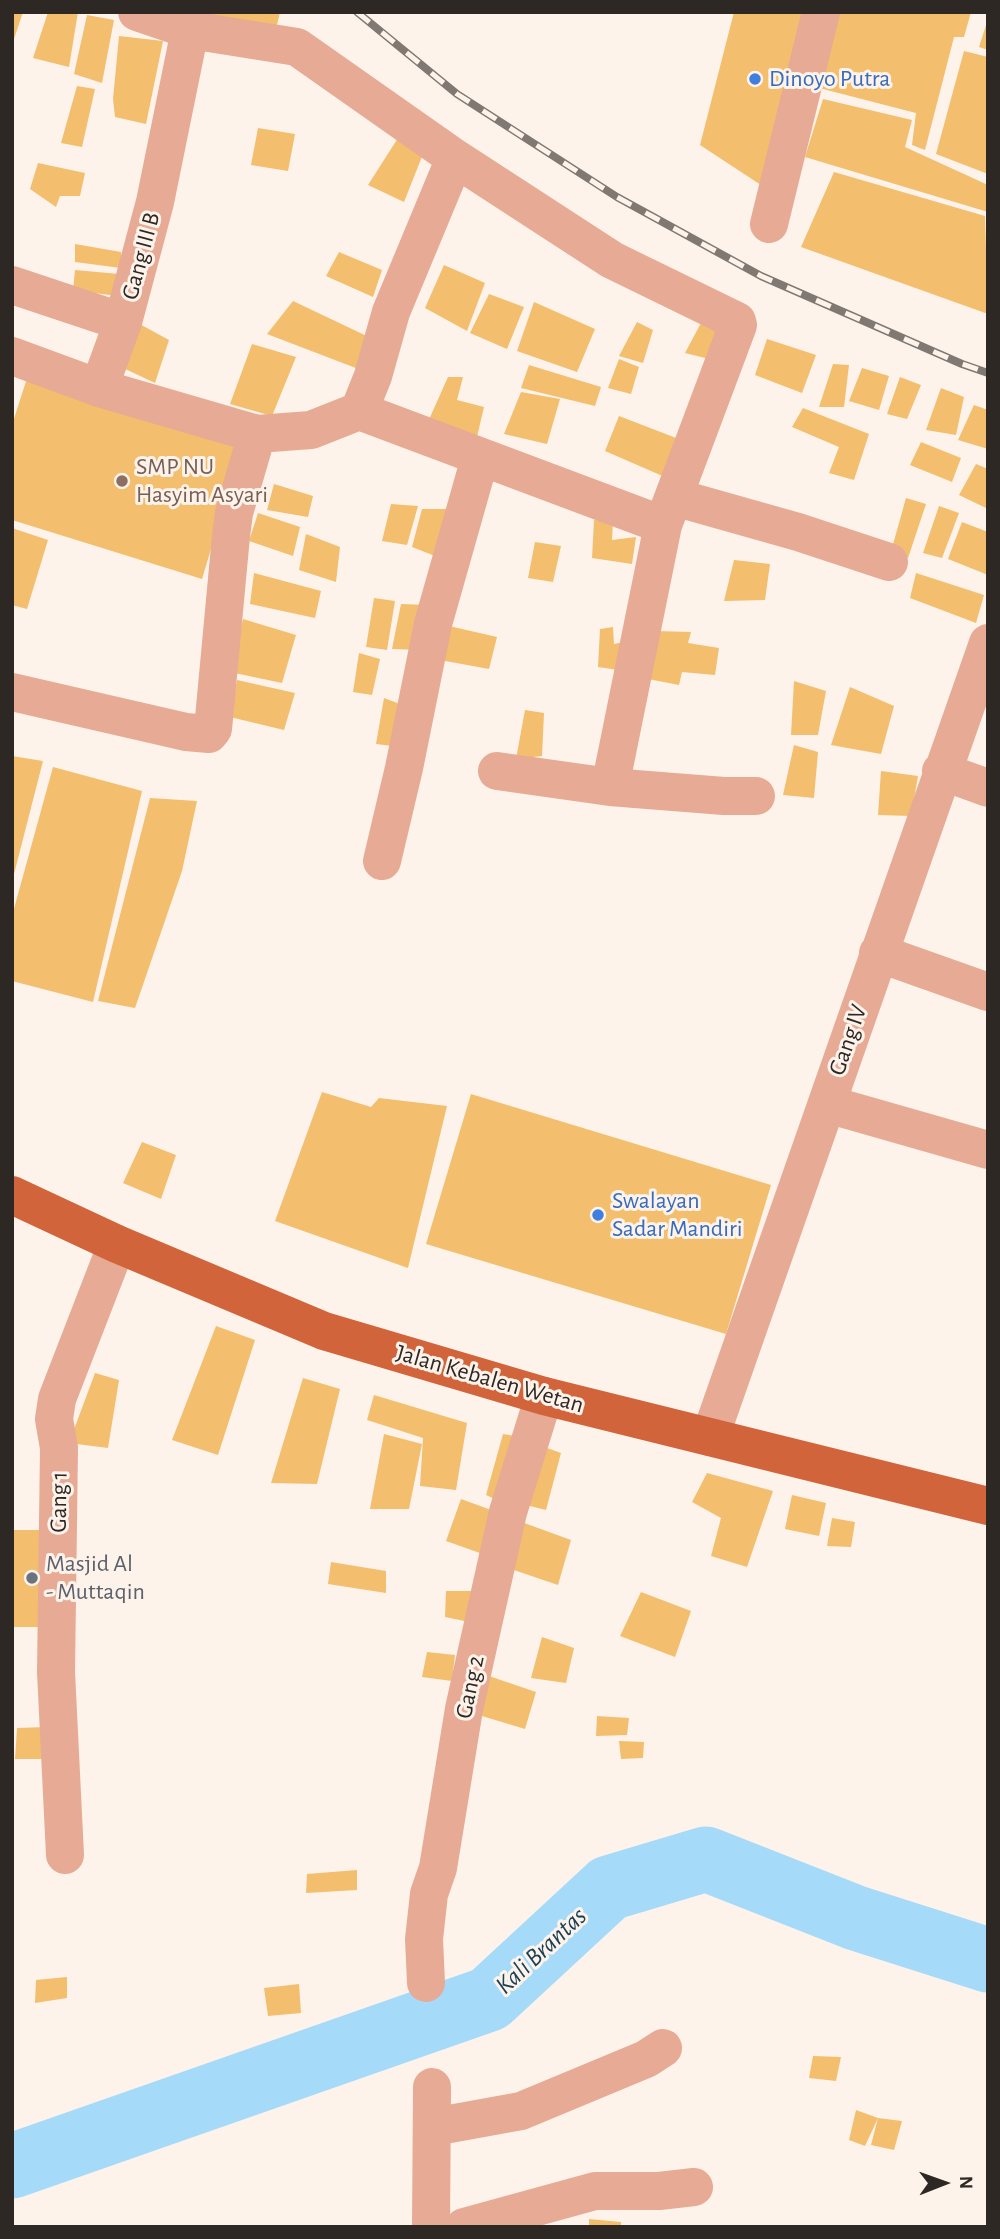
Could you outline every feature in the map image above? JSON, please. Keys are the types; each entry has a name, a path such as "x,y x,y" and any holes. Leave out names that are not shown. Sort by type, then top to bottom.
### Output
{"main road":[{"name":"Jalan Kebalen Wetan","path":"12,1195 117,1244 324,1331 544,1396 988,1506"}],"street":[{"path":"137,12 190,30 297,47 456,158 612,260 737,321 738,325 669,511 610,787"},
{"path":"769,225 821,12"},
{"name":"Gang III B","path":"99,388 123,322 155,202 190,30"},
{"path":"359,411 373,376 391,312 456,158"},
{"path":"12,285 123,322"},
{"path":"12,357 99,388 257,434 311,430 359,411 480,458 669,511 798,532 889,562"},
{"path":"12,692 186,732 211,732 218,701 234,513 257,434"},
{"path":"382,861 433,624 480,458"},
{"name":"Gang IV","path":"710,1437 988,643"},
{"path":"497,771 610,787 756,796"},
{"path":"941,771 988,788"},
{"path":"878,953 988,992"},
{"path":"827,1104 988,1150"},
{"name":"Gang 1","path":"65,1855 56,1672 60,1448 54,1419 57,1399 117,1244"},
{"name":"Gang 2","path":"426,1983 424,1939 429,1894 438,1868 464,1709 508,1512 544,1396"},
{"path":"433,2127 521,2111 646,2059 663,2048"},
{"path":"430,2227 432,2087"},
{"path":"464,2227 595,2191 659,2191 694,2187"}],"building":[{"path":"12,12 23,12 13,42 12,41"},
{"path":"48,12 78,12 69,67 33,58"},
{"path":"173,12 280,12 275,34"},
{"name":"Dinoyo Putra","path":"734,12 811,12 767,189 700,145"},
{"path":"836,12 971,12 964,37 954,37 925,150 912,145 916,113 819,88"},
{"path":"87,15 114,20 102,83 74,74"},
{"path":"988,22 988,50 979,47"},
{"path":"119,36 163,41 146,124 115,117 113,99"},
{"path":"964,51 988,57 988,174 936,154"},
{"path":"77,86 95,89 82,147 61,143"},
{"path":"823,99 912,120 905,147 988,185 988,212 805,157"},
{"path":"258,128 295,134 288,171 251,165"},
{"path":"398,138 425,149 404,202 368,185"},
{"path":"38,163 85,173 80,196 60,196 56,207 30,189"},
{"path":"834,172 985,216 988,314 801,247"},
{"path":"75,244 121,252 121,268 75,262"},
{"path":"339,252 382,270 373,297 326,276"},
{"path":"444,265 485,283 467,331 425,308"},
{"path":"75,270 119,274 117,296 73,290"},
{"path":"489,294 524,307 507,349 470,333"},
{"path":"293,301 373,339 361,370 267,334"},
{"path":"534,302 595,329 577,372 517,351"},
{"path":"702,321 723,334 717,361 685,353"},
{"path":"136,322 169,340 155,383 121,367"},
{"path":"637,322 653,330 643,363 619,356"},
{"path":"767,339 816,355 802,393 755,375"},
{"path":"252,344 296,357 272,416 230,404"},
{"path":"619,359 639,367 631,394 608,388"},
{"path":"833,364 849,365 844,407 819,407"},
{"path":"529,365 601,387 595,406 521,388"},
{"path":"862,368 889,376 879,410 849,401"},
{"name":"SMP NU Hasyim Asyari","path":"28,375 243,442 202,579 12,520 12,425"},
{"path":"448,377 463,377 457,400 484,407 476,441 427,424"},
{"path":"900,377 921,385 907,419 887,414"},
{"path":"941,388 964,397 956,435 926,430"},
{"path":"521,392 560,399 547,444 504,434"},
{"path":"974,405 988,410 988,449 958,440"},
{"path":"803,408 869,434 854,480 829,473 839,447 792,427"},
{"path":"619,416 684,441 674,481 605,451"},
{"path":"921,442 961,458 952,482 910,465"},
{"path":"976,464 988,469 988,509 959,495"},
{"path":"274,484 313,496 308,517 267,510"},
{"path":"906,498 926,504 908,558 892,548"},
{"path":"391,504 418,506 407,545 382,541"},
{"path":"939,506 959,513 942,558 923,553"},
{"path":"422,509 447,509 440,558 412,547"},
{"path":"258,513 300,527 293,556 249,541"},
{"path":"594,520 613,521 612,540 636,537 632,564 592,558"},
{"path":"962,522 988,532 988,575 948,559"},
{"path":"12,528 48,540 27,609 12,605"},
{"path":"306,534 340,547 336,582 299,570"},
{"path":"535,542 561,546 553,582 528,578"},
{"path":"734,560 770,564 765,600 724,601"},
{"path":"254,573 321,591 315,618 250,604"},
{"path":"916,573 984,595 976,623 910,598"},
{"path":"374,598 395,601 387,650 366,647"},
{"path":"401,604 429,605 423,650 392,649"},
{"path":"243,619 296,635 282,683 230,672"},
{"path":"449,626 497,637 489,669 440,660"},
{"path":"613,627 614,644 628,641 625,671 598,667 600,629"},
{"path":"655,631 691,632 688,643 719,648 715,675 682,672 679,685 648,679"},
{"path":"359,653 380,659 372,695 353,692"},
{"path":"237,680 295,693 284,730 230,717"},
{"path":"794,681 826,691 818,735 791,735"},
{"path":"850,687 894,706 881,754 831,745"},
{"path":"384,698 408,707 401,747 376,744"},
{"path":"525,710 544,713 542,756 516,759"},
{"path":"794,745 818,752 814,798 783,795"},
{"path":"12,756 43,761 13,878 12,878"},
{"path":"53,767 142,791 93,1002 12,981 12,916"},
{"path":"881,771 918,776 911,816 878,815"},
{"path":"150,798 197,801 182,871 135,1008 98,1001"},
{"path":"322,1092 371,1107 379,1098 447,1106 408,1268 275,1221"},
{"name":"Swalayan Sadar Mandiri","path":"471,1094 771,1185 726,1334 426,1244"},
{"path":"142,1142 176,1155 161,1199 123,1183"},
{"path":"216,1326 255,1340 218,1455 172,1440"},
{"path":"95,1373 119,1380 108,1448 69,1443"},
{"path":"303,1378 340,1389 317,1484 271,1483"},
{"path":"374,1395 467,1423 456,1490 420,1486 423,1438 367,1420"},
{"path":"384,1434 422,1444 409,1509 370,1509"},
{"path":"503,1434 527,1438 508,1505 486,1495"},
{"path":"536,1444 561,1453 546,1510 522,1504"},
{"path":"707,1473 773,1491 747,1567 711,1556 721,1518 692,1502"},
{"path":"792,1495 826,1503 819,1536 785,1529"},
{"path":"461,1499 505,1515 494,1558 446,1541"},
{"path":"832,1518 855,1522 851,1547 827,1546"},
{"path":"516,1520 571,1540 558,1585 502,1566"},
{"name":"Masjid Al - Muttaqin","path":"12,1530 51,1530 51,1627 12,1627"},
{"path":"331,1562 386,1571 386,1593 328,1584"},
{"path":"446,1591 479,1591 474,1623 445,1617"},
{"path":"641,1592 691,1611 675,1657 620,1636"},
{"path":"542,1637 574,1648 566,1683 531,1678"},
{"path":"427,1652 455,1655 452,1681 422,1677"},
{"path":"483,1674 536,1692 525,1729 472,1713"},
{"path":"597,1716 629,1718 627,1735 596,1736"},
{"path":"46,1727 45,1759 15,1759 17,1728"},
{"path":"619,1741 644,1742 643,1758 621,1759"},
{"path":"357,1870 357,1890 306,1893 307,1874"},
{"path":"67,1977 67,1998 35,2003 36,1980"},
{"path":"299,1984 301,2013 268,2016 264,1988"},
{"path":"813,2056 841,2057 836,2081 809,2078"},
{"path":"856,2110 878,2118 865,2146 849,2140"},
{"path":"878,2118 902,2121 894,2150 871,2145"},
{"path":"589,2219 621,2222 621,2227 589,2227"}],"waterway":[{"name":"Kali Brantas","path":"12,2166 489,1999 609,1888 706,1859 856,1918 988,1960"}],"railway":[{"path":"357,12 457,94 617,197 761,276 988,373"}],"place":[{"name":"Dinoyo Putra","path":"755,79"},
{"name":"SMP NU Hasyim Asyari","path":"122,481"},
{"name":"Swalayan Sadar Mandiri","path":"598,1215"},
{"name":"Masjid Al - Muttaqin","path":"32,1578"}]}
